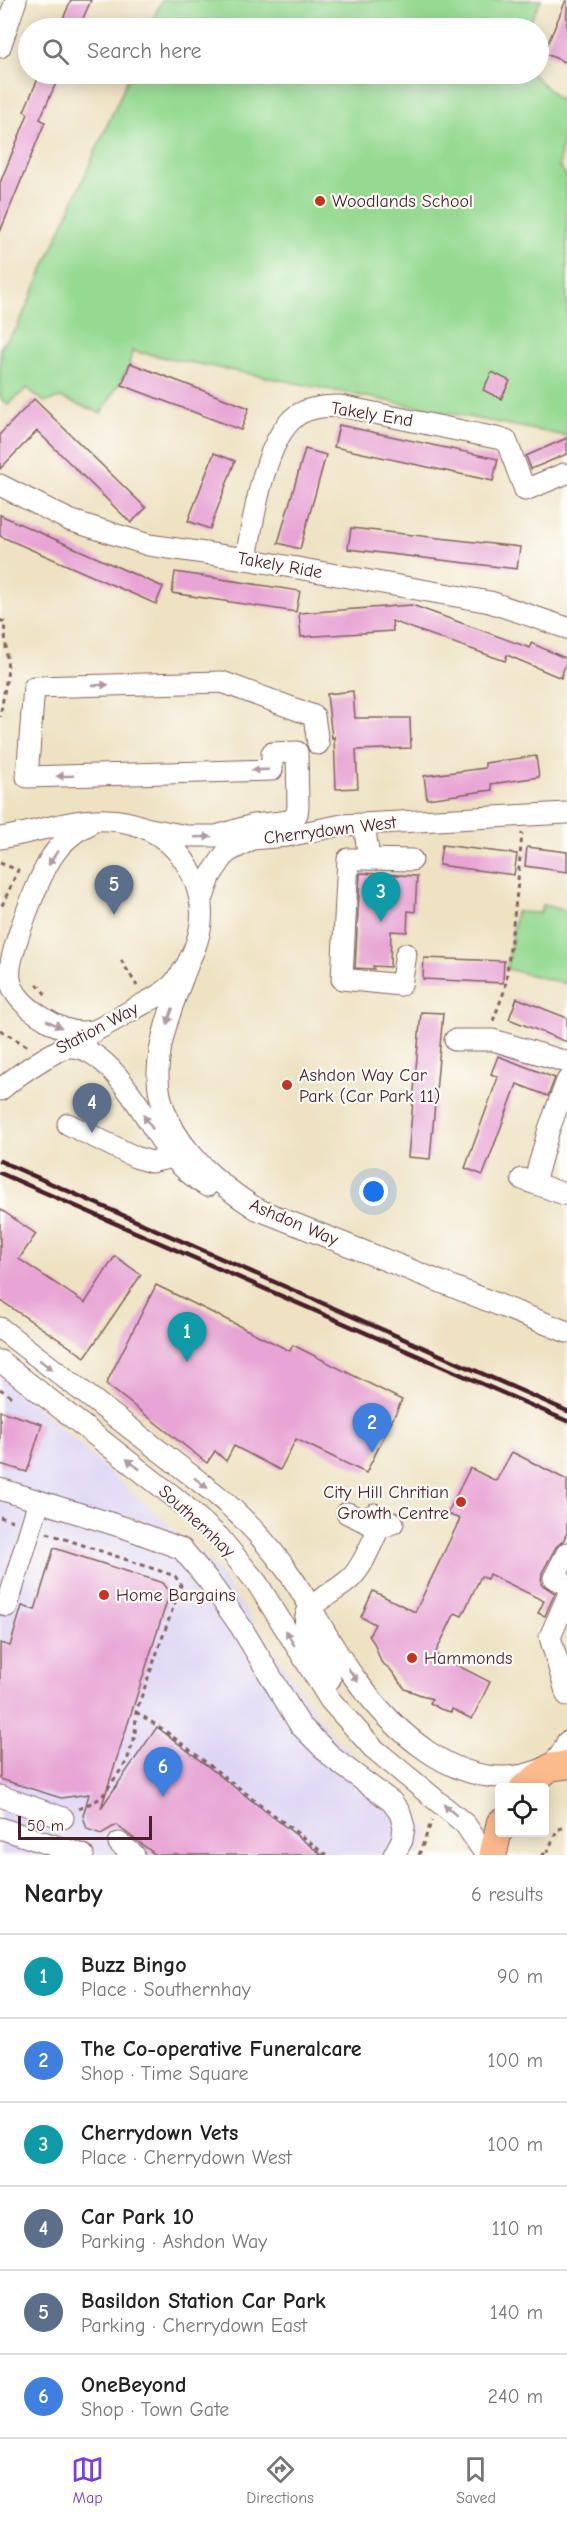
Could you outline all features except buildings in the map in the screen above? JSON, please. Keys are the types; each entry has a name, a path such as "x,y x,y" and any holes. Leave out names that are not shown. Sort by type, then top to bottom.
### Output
{"main road":[{"path":"530,1783 562,1762"},
{"path":"493,1855 497,1837"}],"street":[{"path":"0,47 16,0"},
{"name":"Takely End","path":"246,559 262,477 278,441 296,416 322,406 340,406 506,440 525,490 564,474"},
{"name":"Takely Ride","path":"0,485 48,511 108,533 161,548 246,559 490,602 567,628"},
{"path":"0,838 97,821 131,824 203,838 253,825 290,820 297,814 297,752 272,753 272,770 27,777 34,687 222,682 314,717 318,744"},
{"name":"Cherrydown West","path":"201,903 218,864 226,853 252,839 287,836 342,825 567,813"},
{"path":"96,1030 86,1033 66,1030 36,1014 15,993 10,980 10,968 30,908 51,858 71,836 97,821"},
{"path":"364,824 369,859"},
{"path":"145,828 162,836 177,850 189,867 201,903 199,932 195,951 189,961"},
{"path":"406,954 401,985 342,979 348,859 412,860"},
{"name":"Station Way","path":"0,1090 17,1075 59,1049 160,994 174,983 189,961"},
{"name":"Ashdon Way","path":"189,961 162,1043 158,1072 163,1103 171,1122 196,1159 230,1192 257,1209 567,1332"},
{"path":"455,1040 493,1040 567,1062"},
{"path":"59,1049 83,1048 101,1059 119,1080 173,1157 204,1184 227,1197 257,1209"},
{"path":"567,1081 528,1181 567,1195"},
{"path":"68,1124 135,1157 151,1162 173,1157"},
{"name":"Southernhay","path":"0,1328 230,1506 277,1557 354,1678 386,1713 427,1751 461,1769 497,1777 516,1776 562,1762"},
{"name":"Southernhay","path":"0,1361 178,1500 228,1546 262,1590 330,1700 373,1748 465,1824 486,1855"},
{"path":"0,1370 25,1381"},
{"path":"0,1489 129,1529 182,1549 208,1580 241,1627 300,1725 348,1770 392,1802 400,1813 404,1827 402,1840 394,1855"},
{"path":"7,1606 39,1501"},
{"path":"310,1608 353,1576 382,1522 347,1513"},
{"path":"567,1553 554,1578 567,1584"},
{"path":"567,1598 550,1637 567,1695"},
{"name":"Southernhay","path":"310,1608 304,1623 306,1633 339,1696 373,1748"},
{"path":"562,1762 559,1758 567,1742"},
{"path":"0,1796 63,1818"},
{"path":"0,1828 83,1855"}],"path":[{"path":"0,620 4,622 8,670 0,717"},
{"path":"486,1040 505,988 521,859 522,815"},
{"path":"0,863 18,870 0,910"},
{"path":"121,960 137,986"},
{"path":"129,991 147,982"},
{"path":"37,984 51,1000"},
{"path":"0,1030 27,1047"},
{"path":"51,1534 175,1576 180,1580 181,1585 136,1712 128,1761 101,1798 63,1818"},
{"path":"136,1712 164,1730 326,1855"},
{"path":"541,1855 548,1854 557,1830 567,1826"}],"shaded area":[{"path":"0,1374 214,1566 332,1735 429,1829 419,1855 0,1855"}],"green space":[{"path":"162,0 541,0 532,18 154,18"},
{"name":"Woodlands School","path":"126,84 543,84 567,107 559,166 567,177 567,436 132,351 128,369 101,413 61,398 44,402 27,388 8,405 0,398 0,348 17,328"},
{"path":"543,905 567,911 567,984 507,969 516,912 540,913"}],"railway":[{"path":"0,1161 567,1411"},
{"path":"0,1173 567,1421"}],"place":[{"name":"Woodlands School","path":"320,201"},
{"name":"Basildon Station Car Park","path":"114,915"},
{"name":"Cherrydown Vets","path":"381,922"},
{"name":"Ashdon Way Car Park (Car Park 11)","path":"287,1085"},
{"name":"Car Park 10","path":"92,1133"},
{"name":"Buzz Bingo","path":"187,1362"},
{"name":"The Co-operative Funeralcare","path":"372,1453"},
{"name":"City Hill Chritian Growth Centre","path":"461,1502"},
{"name":"Home Bargains","path":"104,1595"},
{"name":"Hammonds","path":"412,1658"},
{"name":"OneBeyond","path":"163,1797"}]}
